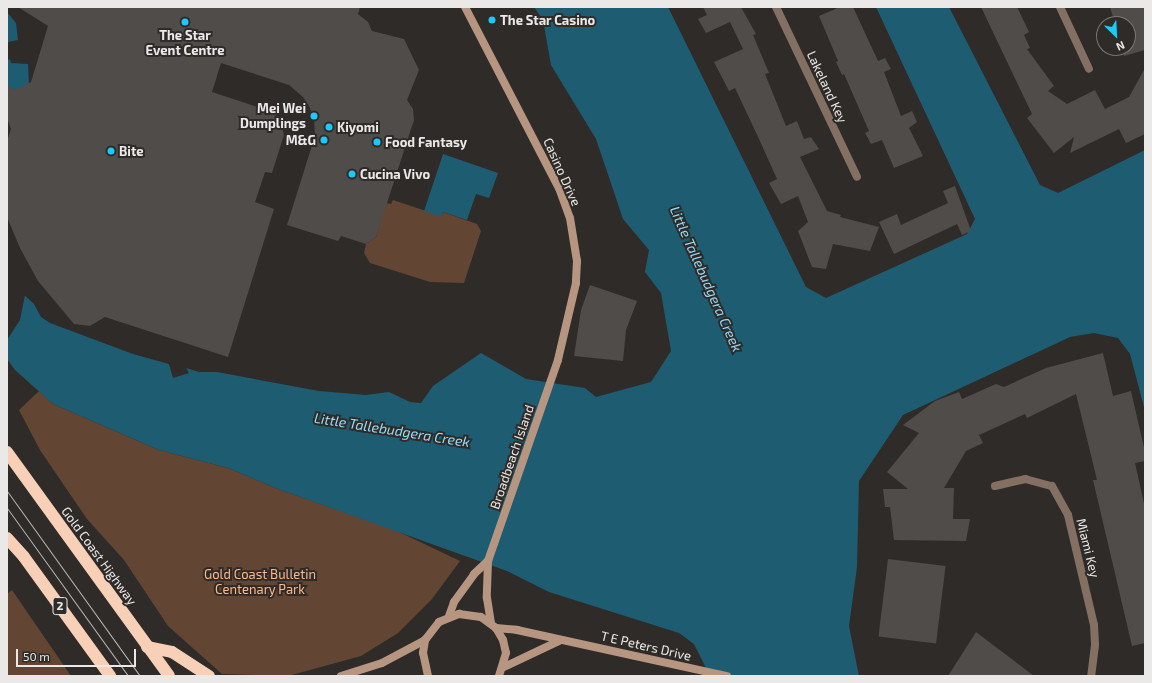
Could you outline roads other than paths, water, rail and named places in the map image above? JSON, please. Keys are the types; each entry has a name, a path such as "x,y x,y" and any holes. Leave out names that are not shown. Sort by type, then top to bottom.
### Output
{"highway":[{"name":"Gold Coast Highway","path":"7,452 169,676"},
{"name":"2","path":"7,538 24,557 110,676"},
{"path":"147,646 172,652 209,676"}],"street":[{"name":"Casino Drive","path":"465,7 543,154 570,218 577,260 576,283 558,360"},
{"name":"Lakeland Key","path":"776,7 857,177"},
{"path":"1060,7 1089,69"},
{"name":"Broadbeach Island","path":"504,667 506,653 503,640 493,625 487,598 488,561 558,360"},
{"name":"Miami Key","path":"995,486 1025,479 1052,486 1068,516 1094,625 1096,645 1091,676"},
{"name":"Broadbeach Island","path":"449,616 454,602 474,574 488,561"},
{"name":"T E Peters Drive","path":"449,616 470,614 493,625 560,641 591,646 728,676"},
{"path":"341,676 382,663 425,640 439,622 449,616"},
{"path":"425,640 423,653 428,676"},
{"path":"499,676 504,667 560,641"}],"water":[{"name":"Little Tallebudgera Creek","path":"534,7 668,7 806,287 826,298 967,234 975,219 876,7 949,7 1040,185 1058,193 1145,150 1145,411 1130,354 1118,338 1094,333 1070,337 903,415 859,481 857,567 849,626 859,676 710,676 694,644 679,633 549,592 507,571 278,489 228,468 159,450 53,404 15,370 7,359 7,263 21,292 34,304 41,317 50,323 133,354 169,364 173,378 189,373 186,368 199,372 217,372 319,391 366,395 389,392 410,402 421,403 433,386 481,353 526,379 585,388 596,397 651,382 671,351 661,293 645,272 649,250 623,219 596,139 551,65 543,20"},
{"path":"7,12 16,23 18,40 8,42 7,49"},
{"path":"10,59 11,63 28,64 29,86 23,86 22,91 18,92 7,86 7,60"},
{"path":"443,154 498,173 489,198 476,194 467,220 443,212 441,217 424,211"}],"tram line":[{"path":"7,491 140,676"},
{"path":"7,508 128,676"}],"place":[{"name":"The Star Casino","path":"492,20"},
{"name":"The Star Event Centre","path":"185,22"},
{"name":"Mei Wei Dumplings","path":"314,116"},
{"name":"Kiyomi","path":"329,127"},
{"name":"M&G","path":"324,140"},
{"name":"Food Fantasy","path":"377,142"},
{"name":"Bite","path":"111,151"},
{"name":"Cucina Vivo","path":"352,174"}],"park label":[{"name":"Gold Coast Bulletin Centenary Park","path":"260,582"}]}
